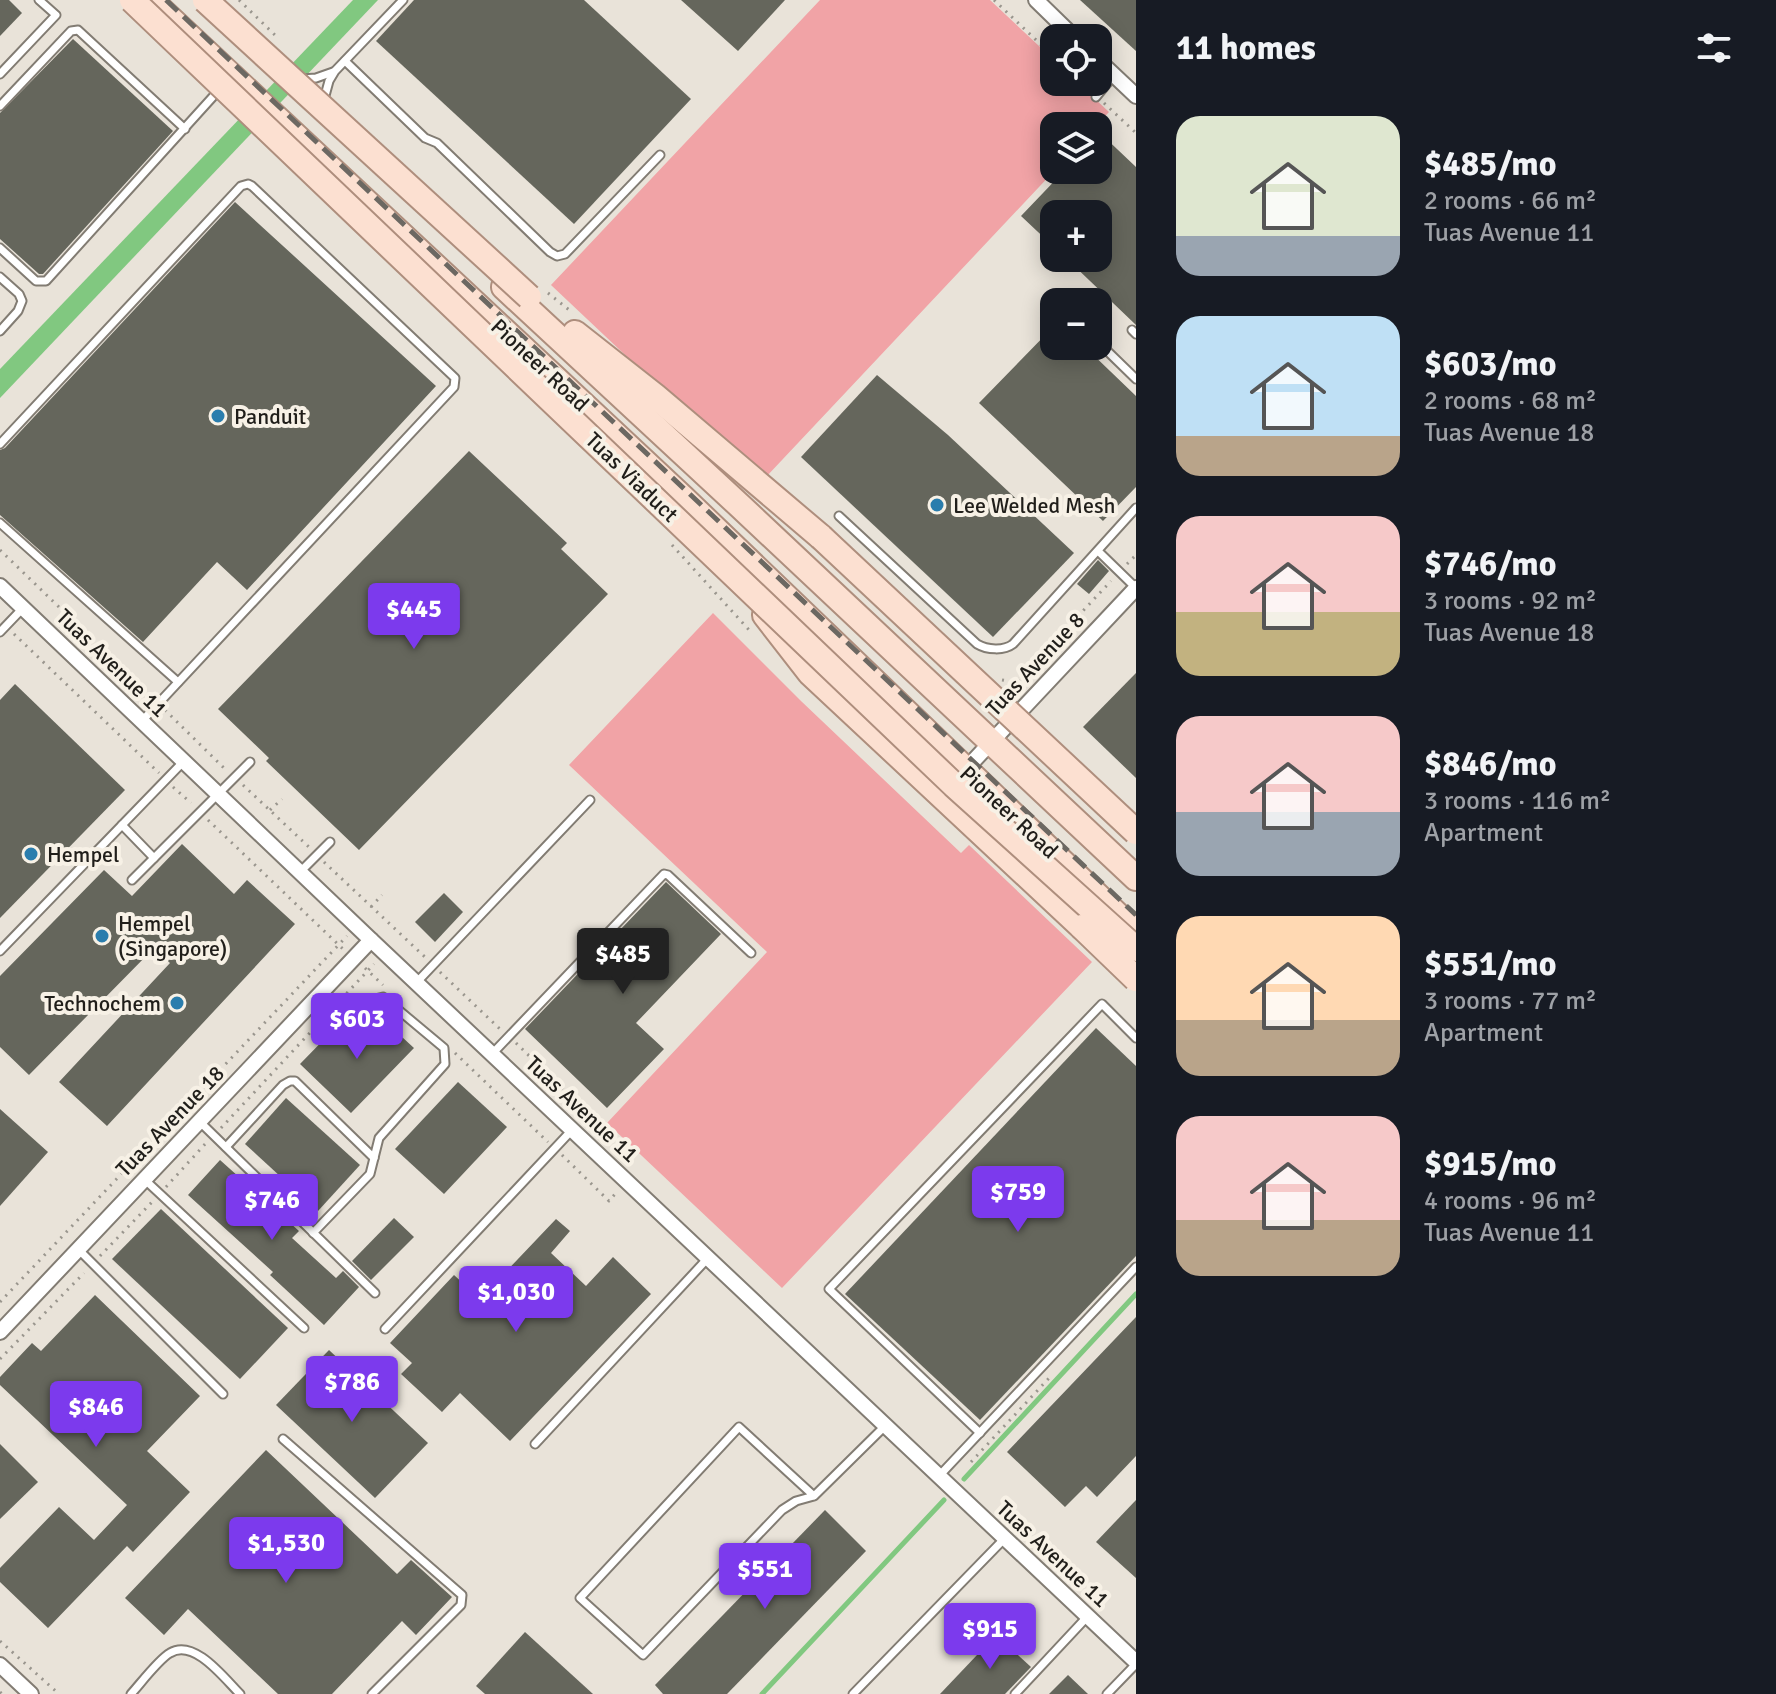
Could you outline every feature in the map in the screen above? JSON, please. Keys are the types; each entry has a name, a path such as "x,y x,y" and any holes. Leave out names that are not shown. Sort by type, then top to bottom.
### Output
{"main road":[{"name":"Tuas Viaduct","path":"132,0 954,785 1136,949"},
{"name":"Pioneer Road","path":"150,0 683,498 1136,933"},
{"name":"Pioneer Road","path":"194,0 1136,878"},
{"path":"205,0 529,297 655,396 821,537 1136,832"},
{"path":"683,498 729,569 810,673 1136,979"}],"street":[{"path":"1036,0 1061,24"},
{"path":"1114,75 1136,96"},
{"name":"Tuas Avenue 11","path":"0,586 1136,1663"},
{"name":"Tuas Avenue 8","path":"965,770 1136,588"},
{"name":"Tuas Avenue 18","path":"0,1332 371,940"},
{"path":"0,1665 31,1694"}],"lane":[{"path":"0,74 56,15 39,0"},
{"path":"320,116 329,81 335,71 403,0"},
{"path":"0,106 71,31 78,30 185,129"},
{"path":"345,61 425,138 437,143 557,256 565,254 660,155"},
{"path":"282,81 316,78 335,71"},
{"path":"1096,97 1114,75"},
{"path":"0,248 36,281 46,281 214,94 233,77"},
{"path":"0,444 241,186 248,184 455,378 454,387 142,721"},
{"path":"0,277 19,294 22,301 18,311 0,331"},
{"path":"1112,356 1136,379"},
{"path":"839,516 977,644 987,648 1010,647 1136,508"},
{"path":"0,523 178,682"},
{"path":"1098,551 1136,588"},
{"path":"3,629 23,608"},
{"path":"0,951 184,761"},
{"path":"132,880 250,762"},
{"path":"416,983 590,800"},
{"path":"122,825 154,858"},
{"path":"300,872 330,842"},
{"path":"492,1054 664,874 751,953"},
{"path":"1086,944 1115,912"},
{"path":"313,1233 370,1174 379,1138 445,1064 444,1048 383,997 375,999 356,1021"},
{"path":"980,1433 829,1289 1102,1004 1136,1038"},
{"path":"226,1147 283,1085 295,1081 374,1158"},
{"path":"199,1121 375,1293"},
{"path":"385,1329 572,1130"},
{"path":"144,1179 304,1328"},
{"path":"78,1249 223,1394"},
{"path":"535,1444 708,1258"},
{"path":"939,1476 1136,1267"},
{"path":"814,1496 739,1427 580,1598 643,1655 782,1510 796,1501 814,1496 885,1426"},
{"path":"283,1439 462,1595 461,1605 372,1694"},
{"path":"853,1694 1005,1538"},
{"path":"1015,1694 1088,1617"},
{"path":"131,1694 168,1653 178,1650 200,1655 240,1694"},
{"path":"1107,1694 1136,1663"}],"path":[{"path":"239,0 282,41"},
{"path":"994,0 1040,44"},
{"path":"1081,21 1114,53"},
{"path":"1096,97 1136,133"},
{"path":"996,679 1014,682 1019,679 1136,555"},
{"path":"3,629 390,992"},
{"path":"270,810 282,799"},
{"path":"371,907 382,895"},
{"path":"0,1302 356,925"},
{"path":"0,1359 159,1195 385,953"},
{"path":"456,1054 609,1201 627,1182"},
{"path":"0,1641 59,1694"}],"shaded area":[{"path":"353,0 378,0 0,398 0,369"},
{"path":"820,0 990,0 1040,47 1040,96 1092,96 1109,112 1040,112 1042,184 766,477 640,369 551,285"},
{"path":"713,613 961,853 969,845 1092,962 782,1288 607,1123 767,952 569,765"}],"building":[{"path":"0,0 9,0 22,13 0,36"},
{"path":"414,0 584,0 691,99 574,224 376,41"},
{"path":"681,0 785,0 738,51"},
{"path":"1080,0 1136,0 1136,51 1112,29 1112,24 1106,24"},
{"path":"73,39 173,131 43,274 39,274 0,239 0,113"},
{"path":"1112,144 1136,167 1136,325 1112,302 1112,288 1097,288 1081,272 1112,272 1112,200 1040,200 1040,234 1021,216 1052,184 1112,184"},
{"name":"Panduit","path":"235,202 436,386 247,590 217,562 143,642 0,515 0,450"},
{"path":"1040,340 1040,360 1099,360 1136,396 1136,487 1103,521 979,403"},
{"name":"Lee Welded Mesh","path":"877,375 948,435 1074,553 993,637 801,457"},
{"path":"469,451 567,543 561,549 608,594 359,850 266,761 269,758 218,709"},
{"path":"1098,560 1109,571 1089,594 1077,584"},
{"path":"1136,673 1136,778 1083,727"},
{"name":"Hempel","path":"15,684 125,790 0,918 0,700"},
{"path":"182,844 234,894 247,880 295,924 107,1126 59,1082 170,963 154,948 29,1075 0,1047 0,976 104,870 132,896"},
{"path":"666,882 721,934 636,1023 664,1049 607,1108 525,1029"},
{"path":"444,893 463,912 435,942 415,922"},
{"path":"377,1014 414,1048 351,1113 300,1064 340,1023 355,1037"},
{"path":"1096,1028 1136,1066 1136,1256 980,1420 845,1294"},
{"path":"458,1082 507,1127 444,1194 395,1149"},
{"path":"286,1098 360,1165 318,1211 245,1144"},
{"path":"0,1109 48,1152 0,1206"},
{"path":"220,1160 299,1231 292,1238 336,1278 343,1271 359,1287 324,1325 270,1275 273,1272 188,1195"},
{"path":"161,1209 288,1328 240,1379 112,1259"},
{"path":"394,1218 414,1237 371,1280 352,1261"},
{"path":"556,1219 570,1231 551,1253 586,1286 613,1257 651,1294 510,1441 460,1393 442,1412 401,1374 412,1363 390,1343 454,1275 480,1299"},
{"path":"95,1295 200,1396 147,1451 190,1492 133,1552 127,1546 48,1628 0,1582 0,1568 59,1507 94,1540 127,1505 0,1385 0,1377 32,1343 41,1351"},
{"path":"1136,1317 1136,1456 1097,1497 1086,1486 1065,1507 1007,1452"},
{"path":"329,1350 428,1443 375,1498 276,1405"},
{"path":"0,1444 38,1482 0,1519"},
{"path":"266,1450 397,1574 411,1560 452,1597 416,1635 402,1621 332,1694 278,1694 188,1609 164,1635 125,1598"},
{"path":"1136,1500 1136,1578 1096,1542"},
{"path":"825,1510 866,1551 727,1694 663,1694 655,1685"},
{"path":"525,1632 593,1694 485,1694 476,1686"},
{"path":"996,1635 1031,1667 1005,1694 940,1694"},
{"path":"1068,1675 1088,1694 1049,1694"}],"waterway":[{"path":"964,1479 1136,1294"},
{"path":"762,1694 944,1500"}],"railway":[{"path":"166,0 1136,915"}],"place":[{"name":"Panduit","path":"218,416"},
{"name":"Lee Welded Mesh","path":"937,505"},
{"name":"Hempel","path":"31,854"},
{"name":"Hempel (Singapore)","path":"102,936"},
{"name":"Technochem","path":"177,1003"}]}
